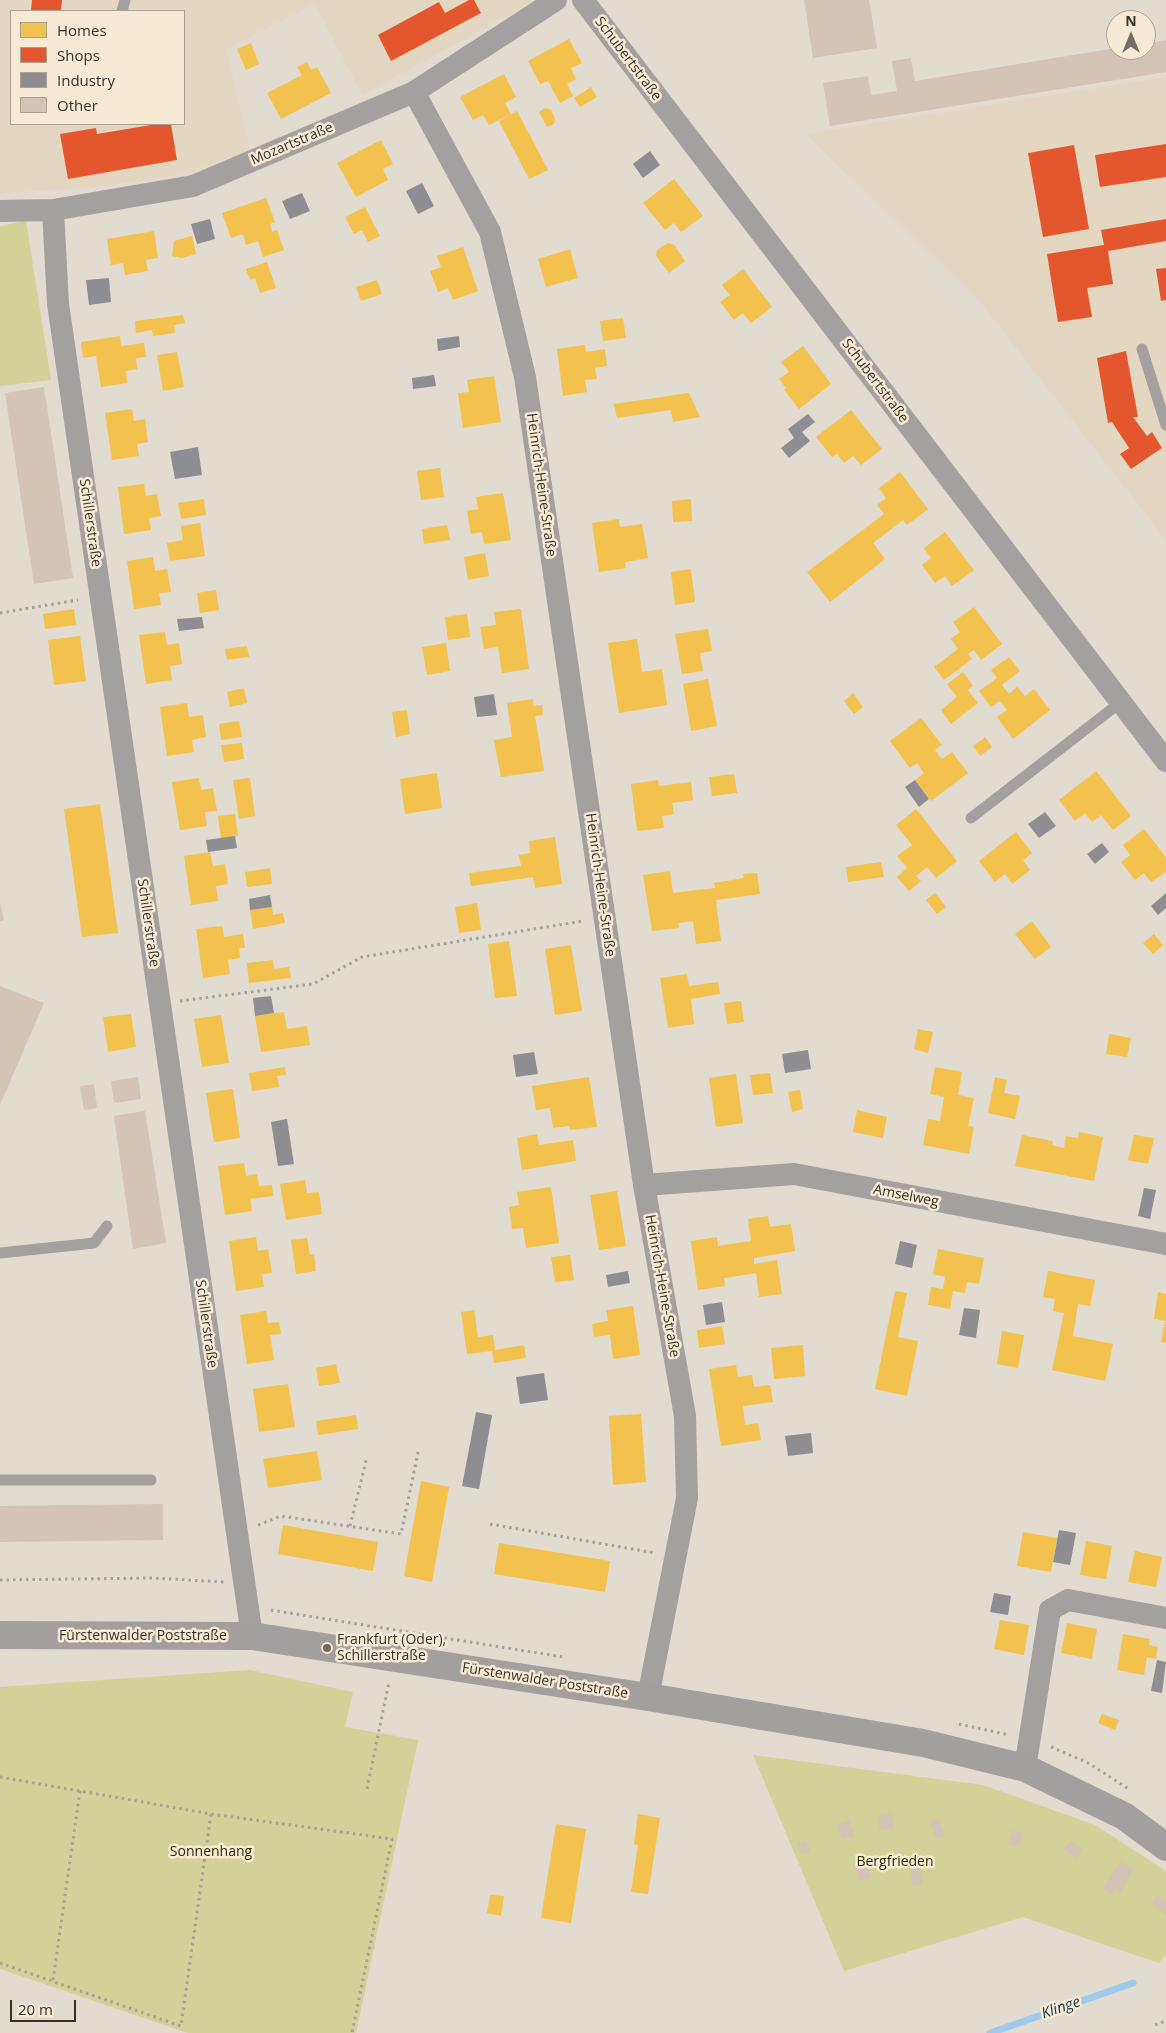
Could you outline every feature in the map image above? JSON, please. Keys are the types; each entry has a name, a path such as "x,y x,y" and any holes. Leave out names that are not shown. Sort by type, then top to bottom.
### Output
{"street":[{"name":"Mozartstraße","path":"0,211 53,210 193,186 414,92 556,0"},
{"name":"Schubertstraße","path":"583,0 1166,761"},
{"name":"Heinrich-Heine-Straße","path":"414,92 490,232 525,377 644,1184 685,1416 687,1498 648,1697"},
{"name":"Schillerstraße","path":"53,210 58,304 252,1636"},
{"name":"Amselweg","path":"644,1184 794,1174 1166,1244"},
{"path":"1025,1768 1050,1610 1068,1600 1166,1618"},
{"name":"Fürstenwalder Poststraße","path":"0,1635 252,1636 648,1697 923,1743 1025,1768 1124,1816 1166,1847"}],"lane":[{"path":"1142,349 1166,425"},
{"path":"971,818 1121,702"},
{"path":"0,1253 94,1243 107,1226"},
{"path":"0,1480 151,1480"}],"path":[{"path":"0,613 100,597"},
{"path":"160,1004 313,984 362,957 604,917"},
{"path":"237,1533 281,1516 401,1534 419,1448"},
{"path":"350,1526 367,1457"},
{"path":"490,1524 676,1556"},
{"path":"0,1580 152,1578 244,1583"},
{"path":"367,1789 388,1688"},
{"path":"0,1777 211,1814 392,1839 352,2033"},
{"path":"53,1980 80,1791"},
{"path":"0,1963 181,2026 211,1814"},
{"path":"1155,2025 1166,2021"}],"shaded area":[{"path":"0,0 528,0 532,2 362,95 315,4 226,49 250,150 183,175 96,187 0,193"},
{"path":"1166,77 1166,540 977,298 805,134"}],"green space":[{"path":"26,221 51,380 0,386 0,226"},
{"name":"Sonnenhang","path":"250,1670 353,1692 345,1727 418,1740 356,2033 188,2033 0,1969 0,1687"},
{"name":"Bergfrieden","path":"753,1755 983,1785 1095,1825 1166,1871 1166,1955 1159,1963 1023,1917 844,1971"}],"building: Homes":[{"path":"569,39 582,63 571,68 576,79 567,84 573,96 560,103 548,81 540,84 528,61"},
{"path":"251,43 259,64 246,70 237,49"},
{"path":"307,62 311,70 317,67 331,93 281,119 267,93 302,75 297,67"},
{"path":"504,74 516,97 505,103 511,114 489,125 483,115 473,120 460,97"},
{"path":"591,87 597,97 580,107 574,98"},
{"path":"545,108 551,110 555,118 554,124 547,127 539,112"},
{"path":"517,111 548,170 529,179 499,121"},
{"path":"381,140 393,164 383,169 388,180 356,197 337,163"},
{"path":"674,179 703,216 681,232 674,223 665,230 643,203"},
{"path":"266,198 275,222 270,224 272,232 277,230 284,250 263,257 258,241 246,245 243,234 231,238 222,213"},
{"path":"365,207 380,236 368,242 362,230 354,234 345,217"},
{"path":"154,231 158,258 146,260 148,271 125,275 123,263 111,265 107,239"},
{"path":"192,236 196,254 182,258 172,256 174,241"},
{"path":"668,243 674,245 685,261 669,273 656,256 657,250"},
{"path":"463,247 478,291 453,300 448,288 438,292 430,271 441,267 437,256"},
{"path":"570,249 578,278 546,287 538,259"},
{"path":"267,262 276,288 260,293 255,278 250,280 246,269"},
{"path":"743,269 772,307 751,323 743,313 734,320 720,302 730,295 722,285"},
{"path":"377,280 382,294 361,301 356,287"},
{"path":"183,315 185,323 174,325 175,333 153,336 152,330 136,333 135,321"},
{"path":"623,318 626,338 603,341 600,321"},
{"path":"120,336 121,346 144,343 146,357 136,358 137,369 126,371 127,383 101,387 96,356 83,358 81,342"},
{"path":"585,345 586,352 605,349 607,366 595,368 597,379 585,380 587,392 563,396 557,349"},
{"path":"803,346 831,384 799,409 784,390 786,388 779,379 789,372 781,362"},
{"path":"177,352 184,387 163,391 157,355"},
{"path":"494,376 501,422 463,428 458,393 469,392 467,380"},
{"path":"689,393 700,417 673,422 671,410 617,418 614,404"},
{"path":"132,409 134,421 145,419 148,442 137,444 139,456 112,460 105,413"},
{"path":"851,410 882,449 861,465 853,456 844,463 837,454 832,457 816,437"},
{"path":"440,468 444,497 421,500 417,471"},
{"path":"900,472 928,509 907,525 903,520 873,543 885,559 830,602 807,572 884,514 877,505 886,498 879,488"},
{"path":"144,484 146,496 157,494 161,516 149,518 151,530 124,534 118,487"},
{"path":"503,493 511,540 484,544 482,532 471,534 467,511 478,509 476,497"},
{"path":"204,499 206,515 181,519 178,503"},
{"path":"691,499 692,521 673,522 672,501"},
{"path":"619,519 620,527 642,524 648,558 625,562 626,568 599,572 592,523"},
{"path":"200,523 205,556 170,561 167,543 183,540 181,526"},
{"path":"447,525 450,540 424,544 422,529"},
{"path":"945,532 974,570 952,586 945,576 935,583 922,565 931,558 924,548"},
{"path":"485,553 489,576 468,580 464,557"},
{"path":"153,557 155,571 167,569 171,592 159,593 161,605 134,609 127,561"},
{"path":"691,569 695,602 675,605 671,572"},
{"path":"216,590 219,610 200,613 197,593"},
{"path":"974,607 1002,644 981,660 974,650 968,654 972,659 944,680 934,667 958,649 951,639 960,632 953,622"},
{"path":"74,609 76,625 45,629 43,614"},
{"path":"521,609 529,669 502,673 498,647 484,649 480,627 496,625 494,612"},
{"path":"467,614 470,637 448,640 445,617"},
{"path":"708,629 712,651 700,653 703,671 682,674 675,634"},
{"path":"165,632 167,645 179,643 182,664 170,666 172,680 146,684 139,635"},
{"path":"80,636 86,681 54,685 48,640"},
{"path":"637,639 642,672 662,669 667,705 619,713 608,643"},
{"path":"446,643 450,671 427,675 422,647"},
{"path":"247,646 249,657 227,660 225,649"},
{"path":"1009,657 1020,671 1002,685 1009,694 1017,687 1025,696 1034,689 1050,710 1013,739 997,717 1007,710 1000,701 991,707 979,691 997,678 991,670"},
{"path":"963,672 973,686 968,690 978,703 951,724 941,710 957,697 947,684"},
{"path":"708,679 717,726 691,731 683,684"},
{"path":"244,688 247,703 230,707 227,692"},
{"path":"853,693 863,707 854,714 844,701"},
{"path":"533,699 534,706 542,705 543,715 535,716 544,771 501,777 494,740 512,737 507,703"},
{"path":"187,703 189,717 203,715 206,737 192,740 194,752 167,756 160,707"},
{"path":"407,710 410,734 396,737 392,712"},
{"path":"921,718 942,745 935,750 942,759 952,752 968,773 931,801 915,780 924,773 917,763 910,768 890,741"},
{"path":"239,721 242,737 221,740 219,724"},
{"path":"985,737 992,747 980,756 973,746"},
{"path":"242,743 244,759 224,762 221,745"},
{"path":"1096,771 1131,816 1113,830 1101,815 1092,822 1085,813 1075,821 1059,800"},
{"path":"437,773 442,808 405,814 400,779"},
{"path":"734,774 737,793 712,796 709,777"},
{"path":"199,778 201,790 213,788 217,811 205,812 207,826 180,830 172,782"},
{"path":"250,778 255,816 239,819 233,780"},
{"path":"658,780 659,786 691,782 693,800 672,803 674,814 662,816 664,828 637,831 631,784"},
{"path":"100,804 118,933 82,937 64,809"},
{"path":"916,809 957,861 936,878 927,867 916,876 921,881 909,891 897,877 907,868 897,856 912,845 896,825"},
{"path":"235,814 238,836 221,839 218,816"},
{"path":"1144,829 1166,857 1166,872 1151,882 1144,873 1135,880 1121,862 1130,855 1123,845"},
{"path":"1016,832 1032,853 1023,860 1030,870 1012,884 1005,874 995,882 979,861"},
{"path":"555,837 562,884 535,888 533,877 471,886 469,873 521,866 519,855 530,853 529,841"},
{"path":"210,852 213,866 225,864 228,884 216,886 218,901 191,905 184,856"},
{"path":"881,862 884,877 848,882 846,867"},
{"path":"270,868 272,884 247,887 245,872"},
{"path":"670,871 673,893 715,888 714,883 744,878 743,874 757,873 760,894 716,900 721,941 696,944 693,921 678,923 679,928 652,931 643,875"},
{"path":"935,893 946,907 937,914 926,900"},
{"path":"477,903 481,930 459,933 455,907"},
{"path":"272,907 273,915 283,913 285,923 253,929 250,910"},
{"path":"1032,921 1051,947 1035,959 1015,934"},
{"path":"222,926 224,937 243,934 245,948 239,948 240,958 228,960 230,974 203,978 196,929"},
{"path":"1154,934 1163,945 1153,954 1143,943"},
{"path":"509,941 517,996 495,998 488,944"},
{"path":"571,945 582,1011 555,1015 545,949"},
{"path":"273,960 274,969 289,967 291,978 249,983 247,963"},
{"path":"687,974 689,986 718,982 720,994 691,999 694,1024 668,1028 660,978"},
{"path":"741,1001 744,1022 727,1024 724,1003"},
{"path":"284,1012 287,1029 307,1026 310,1045 261,1052 255,1016"},
{"path":"131,1014 136,1047 108,1052 103,1017"},
{"path":"221,1015 229,1063 202,1067 194,1019"},
{"path":"918,1029 933,1032 928,1053 914,1049"},
{"path":"1109,1034 1131,1038 1127,1057 1106,1054"},
{"path":"285,1067 286,1075 277,1076 279,1087 252,1091 249,1073"},
{"path":"935,1067 962,1072 958,1095 974,1098 968,1126 974,1127 969,1154 923,1145 928,1119 940,1121 944,1097 930,1094"},
{"path":"770,1073 773,1093 753,1095 750,1075"},
{"path":"736,1074 743,1123 716,1127 709,1078"},
{"path":"589,1077 597,1127 570,1130 569,1126 553,1128 550,1108 536,1110 532,1086"},
{"path":"995,1077 1007,1080 1004,1093 1020,1096 1015,1119 988,1113"},
{"path":"233,1089 240,1138 214,1142 206,1093"},
{"path":"800,1090 803,1109 792,1112 788,1092"},
{"path":"857,1110 887,1117 883,1138 853,1132"},
{"path":"1079,1132 1103,1137 1094,1181 1015,1166 1022,1135 1053,1141 1052,1145 1064,1148 1066,1136 1078,1138"},
{"path":"537,1134 539,1145 573,1140 576,1161 522,1170 517,1138"},
{"path":"1134,1135 1154,1138 1148,1164 1128,1160"},
{"path":"244,1163 246,1176 257,1174 259,1186 272,1185 273,1196 250,1199 252,1211 225,1215 218,1166"},
{"path":"305,1180 307,1193 319,1192 322,1214 286,1220 280,1184"},
{"path":"551,1187 559,1243 526,1248 523,1228 512,1229 509,1207 519,1205 517,1192"},
{"path":"617,1191 626,1246 599,1250 590,1195"},
{"path":"768,1216 770,1227 791,1224 795,1251 754,1258 754,1264 777,1260 782,1294 759,1297 756,1273 724,1278 725,1286 698,1290 691,1241 717,1237 718,1246 751,1241 748,1219"},
{"path":"256,1237 258,1251 268,1249 272,1273 262,1274 264,1287 236,1291 229,1241"},
{"path":"307,1238 310,1255 314,1254 316,1271 296,1274 291,1240"},
{"path":"938,1249 984,1258 979,1284 967,1282 965,1293 953,1291 950,1309 928,1305 931,1287 943,1289 945,1277 933,1274"},
{"path":"570,1255 574,1280 555,1282 551,1257"},
{"path":"1048,1271 1095,1280 1090,1306 1078,1304 1073,1336 1113,1344 1105,1381 1052,1370 1064,1313 1053,1311 1055,1299 1043,1297"},
{"path":"895,1291 907,1293 898,1337 918,1341 907,1396 875,1389"},
{"path":"1158,1292 1166,1294 1166,1321 1154,1319"},
{"path":"633,1306 640,1355 613,1359 610,1335 594,1337 592,1324 608,1321 606,1310"},
{"path":"474,1310 478,1337 493,1335 495,1350 524,1345 526,1358 494,1363 492,1351 467,1354 461,1312"},
{"path":"266,1311 268,1323 279,1322 281,1334 270,1335 274,1360 247,1364 240,1315"},
{"path":"1166,1322 1166,1343 1161,1342"},
{"path":"722,1326 725,1344 699,1348 697,1330"},
{"path":"1002,1331 1024,1335 1018,1368 997,1364"},
{"path":"803,1345 805,1376 774,1379 771,1348"},
{"path":"336,1364 340,1383 319,1386 316,1368"},
{"path":"736,1365 738,1377 752,1375 754,1387 770,1385 773,1402 743,1406 745,1425 758,1423 761,1440 721,1446 709,1369"},
{"path":"288,1384 295,1427 259,1432 253,1389"},
{"path":"641,1414 646,1482 613,1485 609,1416"},
{"path":"356,1415 358,1429 318,1435 316,1421"},
{"path":"317,1451 322,1480 268,1488 263,1459"},
{"path":"421,1481 449,1487 432,1582 404,1576"},
{"path":"283,1525 378,1542 373,1571 278,1554"},
{"path":"1023,1532 1057,1538 1051,1572 1017,1566"},
{"path":"1086,1541 1112,1546 1106,1579 1080,1575"},
{"path":"499,1543 610,1561 605,1592 494,1574"},
{"path":"1135,1551 1162,1557 1156,1587 1128,1582"},
{"path":"1000,1620 1029,1625 1024,1655 994,1649"},
{"path":"1067,1623 1097,1629 1092,1659 1061,1653"},
{"path":"1123,1634 1150,1639 1149,1645 1158,1647 1156,1659 1147,1657 1144,1675 1117,1670"},
{"path":"1102,1714 1119,1720 1115,1730 1098,1723"},
{"path":"638,1814 660,1818 648,1894 631,1892 638,1845 634,1844"},
{"path":"556,1824 586,1829 571,1923 541,1918"},
{"path":"490,1895 504,1896 501,1916 487,1913"}],"building: Shops":[{"path":"32,0 62,0 61,10 31,10"},
{"path":"469,0 474,0 481,13 391,61 378,35 439,2 445,13"},
{"path":"151,125 171,125 177,160 68,179 60,134 96,128 97,134"},
{"path":"1166,144 1166,177 1100,187 1095,155"},
{"path":"1074,145 1089,229 1043,237 1028,153"},
{"path":"1166,219 1166,241 1108,251 1113,284 1087,288 1092,317 1058,322 1047,254 1104,245 1101,230"},
{"path":"1166,268 1166,300 1161,301 1156,269"},
{"path":"1126,351 1138,417 1133,417 1147,436 1152,432 1162,448 1131,469 1120,454 1129,448 1112,422 1108,423 1097,358"}],"building: Industry":[{"path":"650,151 660,165 643,178 633,164"},
{"path":"422,183 434,206 418,214 406,191"},
{"path":"302,193 310,211 290,219 282,201"},
{"path":"210,219 215,239 197,244 191,224"},
{"path":"109,278 111,302 89,305 86,280"},
{"path":"459,336 460,347 438,351 437,339"},
{"path":"434,375 436,386 413,389 412,378"},
{"path":"808,414 815,422 802,432 810,441 789,458 781,448 794,438 788,429"},
{"path":"198,447 202,475 175,479 170,452"},
{"path":"202,617 204,628 179,631 177,619"},
{"path":"494,694 497,715 477,717 474,697"},
{"path":"915,780 929,799 919,807 905,787"},
{"path":"1045,812 1056,826 1039,838 1028,824"},
{"path":"235,836 237,848 208,852 206,840"},
{"path":"1102,843 1109,852 1095,864 1087,854"},
{"path":"1166,893 1166,908 1158,915 1151,906"},
{"path":"270,895 272,907 250,910 249,899"},
{"path":"271,996 274,1013 255,1016 253,998"},
{"path":"808,1050 811,1069 785,1073 782,1054"},
{"path":"534,1052 538,1074 516,1077 513,1055"},
{"path":"287,1119 294,1164 278,1166 271,1122"},
{"path":"1144,1188 1156,1190 1150,1219 1138,1216"},
{"path":"900,1241 917,1245 912,1268 895,1264"},
{"path":"628,1271 630,1283 608,1287 606,1275"},
{"path":"722,1302 725,1322 706,1325 703,1305"},
{"path":"964,1308 980,1310 976,1338 959,1335"},
{"path":"544,1373 548,1400 520,1404 516,1377"},
{"path":"476,1412 492,1415 479,1489 462,1486"},
{"path":"811,1433 813,1453 788,1456 785,1436"},
{"path":"1059,1530 1076,1533 1070,1565 1053,1562"},
{"path":"994,1593 1011,1596 1008,1615 990,1612"},
{"path":"1157,1660 1166,1662 1162,1693 1151,1691"}],"building: Other":[{"path":"804,0 869,0 877,48 813,58"},
{"path":"1166,40 1166,72 830,126 823,83 868,76 871,95 897,91 892,61 911,58 915,81 1106,50 1106,60 1156,60 1156,42"},
{"path":"44,387 73,578 34,584 5,393"},
{"path":"0,903 4,920 0,921"},
{"path":"0,986 44,1003 0,1105"},
{"path":"138,1077 141,1099 114,1103 111,1081"},
{"path":"94,1084 97,1108 84,1110 80,1086"},
{"path":"145,1111 166,1243 133,1249 114,1116"},
{"path":"163,1504 163,1540 0,1542 0,1506"},
{"path":"891,1813 894,1828 880,1830 877,1815"},
{"path":"939,1818 945,1835 936,1838 930,1821"},
{"path":"849,1820 854,1836 842,1839 837,1824"},
{"path":"1014,1830 1023,1833 1018,1847 1008,1843"},
{"path":"806,1840 810,1851 801,1854 797,1843"},
{"path":"1070,1841 1082,1849 1076,1858 1064,1850"},
{"path":"1120,1861 1134,1870 1120,1892 1115,1889 1112,1894 1103,1888"},
{"path":"867,1864 871,1878 859,1881 855,1867"},
{"path":"921,1865 923,1884 912,1885 910,1866"},
{"path":"1158,1895 1166,1901 1166,1914 1152,1903"}],"waterway":[{"name":"Klinge","path":"990,2033 1133,1983"}],"place":[{"name":"Frankfurt (Oder), Schillerstraße","path":"327,1648"}]}
